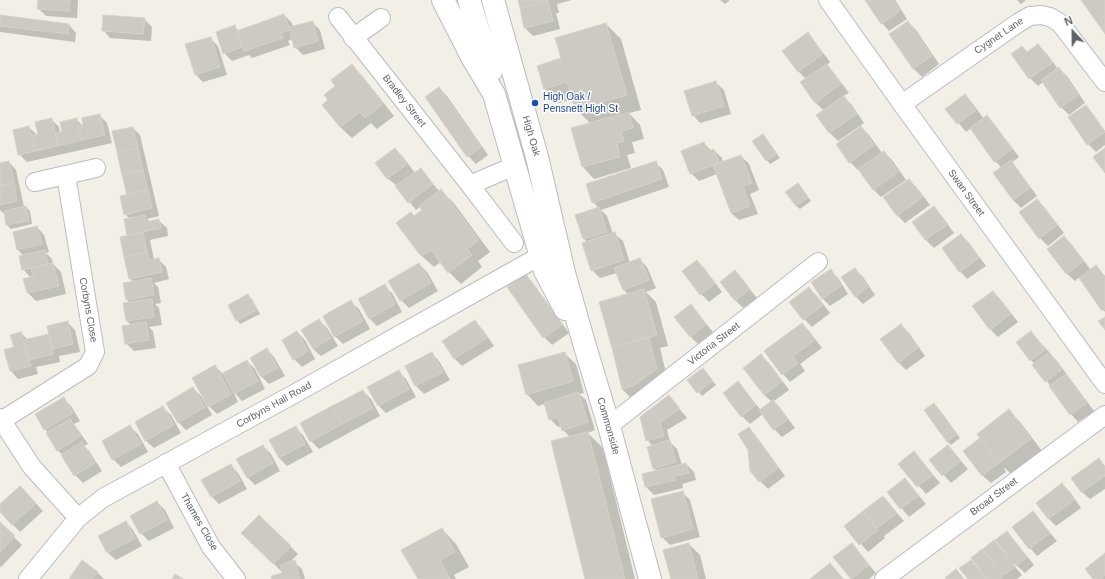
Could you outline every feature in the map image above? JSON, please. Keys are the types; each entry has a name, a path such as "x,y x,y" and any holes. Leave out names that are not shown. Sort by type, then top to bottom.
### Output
{"main road":[{"name":"High Oak","path":"443,0 472,57 494,94 514,166 550,253 564,273"},
{"name":"High Oak","path":"469,0 494,79 494,94"},
{"name":"High Oak","path":"492,0 537,157 550,253 545,271 584,344"},
{"path":"514,166 537,157"},
{"name":"Commonside","path":"564,273 609,426 650,579"}],"street":[{"name":"Swan Street","path":"828,0 1105,384"},
{"name":"Cygnet Lane","path":"902,104 1030,16 1041,15 1050,17 1060,23 1105,82"},
{"name":"Bradley Street","path":"338,17 514,243"},
{"path":"353,38 380,18"},
{"path":"470,185 514,166"},
{"path":"34,182 96,168"},
{"name":"Corbyns Close","path":"0,419 88,366 96,352 66,175"},
{"name":"Corbyns Hall Road","path":"28,579 78,518 103,498 550,253"},
{"name":"Victoria Street","path":"609,426 818,262"},
{"name":"Broad Street","path":"884,579 1105,415"},
{"path":"0,419 32,467 78,518"},
{"name":"Thames Close","path":"166,463 211,546 236,579"}],"building":[{"path":"38,0 70,0 69,11 37,9"},
{"path":"518,0 548,0 548,1 520,8"},
{"path":"865,0 893,0 900,11 881,24"},
{"path":"1081,0 1105,0 1105,25 1101,28"},
{"path":"548,1 553,21 524,28 520,8"},
{"path":"284,14 290,30 281,33 283,38 244,51 237,31"},
{"path":"0,15 69,24 68,34 0,26"},
{"path":"103,15 145,18 143,34 102,31"},
{"path":"313,21 318,41 294,48 289,27"},
{"path":"908,21 932,56 913,69 889,34"},
{"path":"606,23 627,95 575,110 567,82 544,89 537,66 561,58 555,38"},
{"path":"235,25 242,47 223,54 216,32"},
{"path":"1105,25 1105,34 1101,28"},
{"path":"808,32 823,54 798,72 782,51"},
{"path":"211,37 220,67 195,75 185,44"},
{"path":"1038,44 1052,63 1029,79 1011,54 1022,46 1027,52"},
{"path":"352,64 383,104 365,118 360,112 340,127 322,105 328,100 324,95 335,86 331,80"},
{"path":"827,64 841,84 815,103 800,82"},
{"path":"1059,67 1078,95 1060,108 1041,80"},
{"path":"716,81 724,106 692,116 684,91"},
{"path":"439,87 481,147 467,157 425,97"},
{"path":"965,94 977,110 957,124 945,109"},
{"path":"844,96 857,114 829,133 816,115"},
{"path":"1086,105 1105,132 1087,145 1068,117"},
{"path":"629,112 633,128 621,131 624,141 617,143 620,157 582,167 571,128"},
{"path":"100,114 105,135 82,140 78,126 83,125 82,118"},
{"path":"987,115 1012,149 994,162 970,128"},
{"path":"52,118 58,146 35,151 31,135 38,134 35,122"},
{"path":"77,118 82,140 58,146 55,133 62,132 60,122"},
{"path":"29,126 35,151 18,155 13,130"},
{"path":"861,126 874,145 849,163 836,144"},
{"path":"133,127 138,148 117,152 112,131"},
{"path":"763,134 777,154 766,161 752,141"},
{"path":"704,142 707,151 714,149 719,163 690,174 681,151"},
{"path":"138,148 143,170 122,175 117,152"},
{"path":"395,148 407,164 387,179 375,163"},
{"path":"1105,148 1105,173 1093,157"},
{"path":"884,151 898,172 873,190 858,169"},
{"path":"741,155 752,183 743,186 750,206 731,213 713,165"},
{"path":"1011,160 1030,188 1013,200 993,173"},
{"path":"9,161 14,183 0,186 0,163"},
{"path":"656,161 662,179 592,203 586,184"},
{"path":"421,168 433,184 408,203 395,186"},
{"path":"143,170 148,190 127,195 122,175"},
{"path":"909,179 923,197 897,216 883,197"},
{"path":"14,183 17,201 0,205 0,186"},
{"path":"798,183 808,197 796,206 785,192"},
{"path":"441,189 479,240 467,249 472,255 448,273 431,250 421,256 396,223 411,212 414,216 422,210 419,206"},
{"path":"148,190 152,208 124,215 120,196"},
{"path":"1037,199 1057,225 1039,239 1019,212"},
{"path":"26,206 29,221 6,225 4,211"},
{"path":"934,206 947,225 925,240 912,222"},
{"path":"599,207 607,232 583,239 575,215"},
{"path":"145,215 146,222 159,219 161,228 127,235 124,219"},
{"path":"37,226 42,244 17,250 13,232"},
{"path":"143,232 147,252 124,257 120,237"},
{"path":"615,232 624,260 591,271 582,243"},
{"path":"961,234 979,258 959,272 942,248"},
{"path":"1064,236 1084,261 1066,274 1047,249"},
{"path":"45,250 48,264 22,270 19,256"},
{"path":"147,252 149,260 159,258 162,272 129,279 124,257"},
{"path":"640,258 649,280 623,290 614,268"},
{"path":"697,260 715,283 700,295 682,271"},
{"path":"53,263 59,286 27,293 23,279 33,276 31,268"},
{"path":"419,263 431,283 400,301 388,281"},
{"path":"1096,265 1105,277 1105,309 1102,311 1079,278"},
{"path":"855,268 868,287 855,297 841,277"},
{"path":"831,269 841,286 822,299 811,282"},
{"path":"735,270 750,289 735,301 720,282"},
{"path":"525,273 562,325 543,338 507,287"},
{"path":"151,278 154,295 126,300 123,283"},
{"path":"385,284 395,304 369,319 358,299"},
{"path":"809,287 823,305 803,320 789,302"},
{"path":"644,289 657,335 612,348 599,302"},
{"path":"993,291 1011,314 990,330 972,306"},
{"path":"248,294 257,310 236,321 228,305"},
{"path":"152,299 154,317 126,321 123,303"},
{"path":"351,300 363,321 334,337 323,316"},
{"path":"691,304 706,324 690,337 674,317"},
{"path":"1105,317 1105,330 1098,321"},
{"path":"319,319 331,338 313,349 301,330"},
{"path":"475,320 487,338 454,359 442,341"},
{"path":"68,321 73,344 52,349 47,326"},
{"path":"146,322 149,340 125,344 122,326"},
{"path":"802,323 815,340 793,356 798,363 782,375 764,351"},
{"path":"901,324 918,348 898,363 880,339"},
{"path":"297,331 308,351 293,360 282,340"},
{"path":"1031,331 1045,350 1030,361 1016,342"},
{"path":"21,332 31,366 10,371 4,350 14,347 10,335"},
{"path":"49,334 53,354 29,360 23,340"},
{"path":"649,337 657,369 633,386 622,389 612,348"},
{"path":"267,348 278,368 261,377 250,358"},
{"path":"432,352 443,372 415,386 405,366"},
{"path":"565,352 573,381 526,395 518,365"},
{"path":"1049,352 1062,369 1045,382 1032,365"},
{"path":"761,354 782,382 764,395 743,368"},
{"path":"247,360 258,381 234,394 223,373"},
{"path":"215,365 231,394 208,407 192,378"},
{"path":"703,368 713,381 697,393 687,380"},
{"path":"399,370 409,389 378,406 367,387"},
{"path":"1066,374 1087,403 1070,415 1049,386"},
{"path":"738,381 756,405 741,417 723,393"},
{"path":"193,387 205,407 178,423 166,403"},
{"path":"363,390 373,408 342,424 332,406"},
{"path":"578,392 588,422 562,431 558,417 549,420 544,403"},
{"path":"669,395 680,409 660,422 664,436 646,441 640,417"},
{"path":"64,397 73,413 44,430 35,414"},
{"path":"773,400 788,419 773,430 759,410"},
{"path":"934,403 957,434 947,442 924,410"},
{"path":"163,406 174,425 145,441 135,422"},
{"path":"332,406 342,424 310,442 300,423"},
{"path":"1009,409 1031,439 999,463 977,434"},
{"path":"70,419 81,436 57,451 46,433"},
{"path":"130,425 141,444 112,460 102,441"},
{"path":"296,426 305,444 279,458 269,440"},
{"path":"749,427 778,468 759,482 750,471 748,450 738,434"},
{"path":"588,432 625,579 585,579 551,441"},
{"path":"980,438 999,463 982,476 963,451"},
{"path":"670,440 676,462 653,469 647,447"},
{"path":"82,442 95,463 74,476 61,455"},
{"path":"263,445 273,463 247,478 236,459"},
{"path":"948,445 961,461 942,476 929,460"},
{"path":"914,451 933,475 917,487 898,464"},
{"path":"1099,458 1105,467 1105,476 1081,492 1071,478"},
{"path":"686,463 689,473 674,476 675,480 645,487 642,474"},
{"path":"231,464 240,481 211,497 201,480"},
{"path":"905,478 919,496 900,509 887,492"},
{"path":"1062,483 1074,500 1048,519 1036,503"},
{"path":"20,486 36,503 12,525 0,512 0,504"},
{"path":"683,491 693,529 661,538 651,499"},
{"path":"883,496 897,513 877,528 863,511"},
{"path":"157,501 167,520 140,534 130,516"},
{"path":"863,511 878,530 859,545 844,526"},
{"path":"1033,511 1050,533 1029,549 1012,527"},
{"path":"259,515 291,546 273,564 241,533"},
{"path":"126,521 135,538 107,553 98,536"},
{"path":"0,522 15,536 0,552"},
{"path":"442,528 455,552 440,560 450,579 418,579 401,550"},
{"path":"1007,531 1027,557 1016,566 995,540"},
{"path":"994,540 1015,567 1004,575 983,549"},
{"path":"689,543 698,579 671,579 663,550"},
{"path":"852,543 869,565 851,579 833,557"},
{"path":"982,549 1003,576 999,579 987,579 971,558"},
{"path":"1105,553 1105,575 1101,579 1093,579 1085,569"},
{"path":"82,560 98,572 92,579 69,579"},
{"path":"295,560 300,579 272,579 271,576 282,573 280,565"},
{"path":"971,560 986,579 968,579 959,568"},
{"path":"830,563 843,579 810,579"},
{"path":"956,569 964,579 945,578"},
{"path":"175,574 183,579 172,579"}],"place":[{"name":"High Oak / Pensnett High St","path":"535,103"}]}
